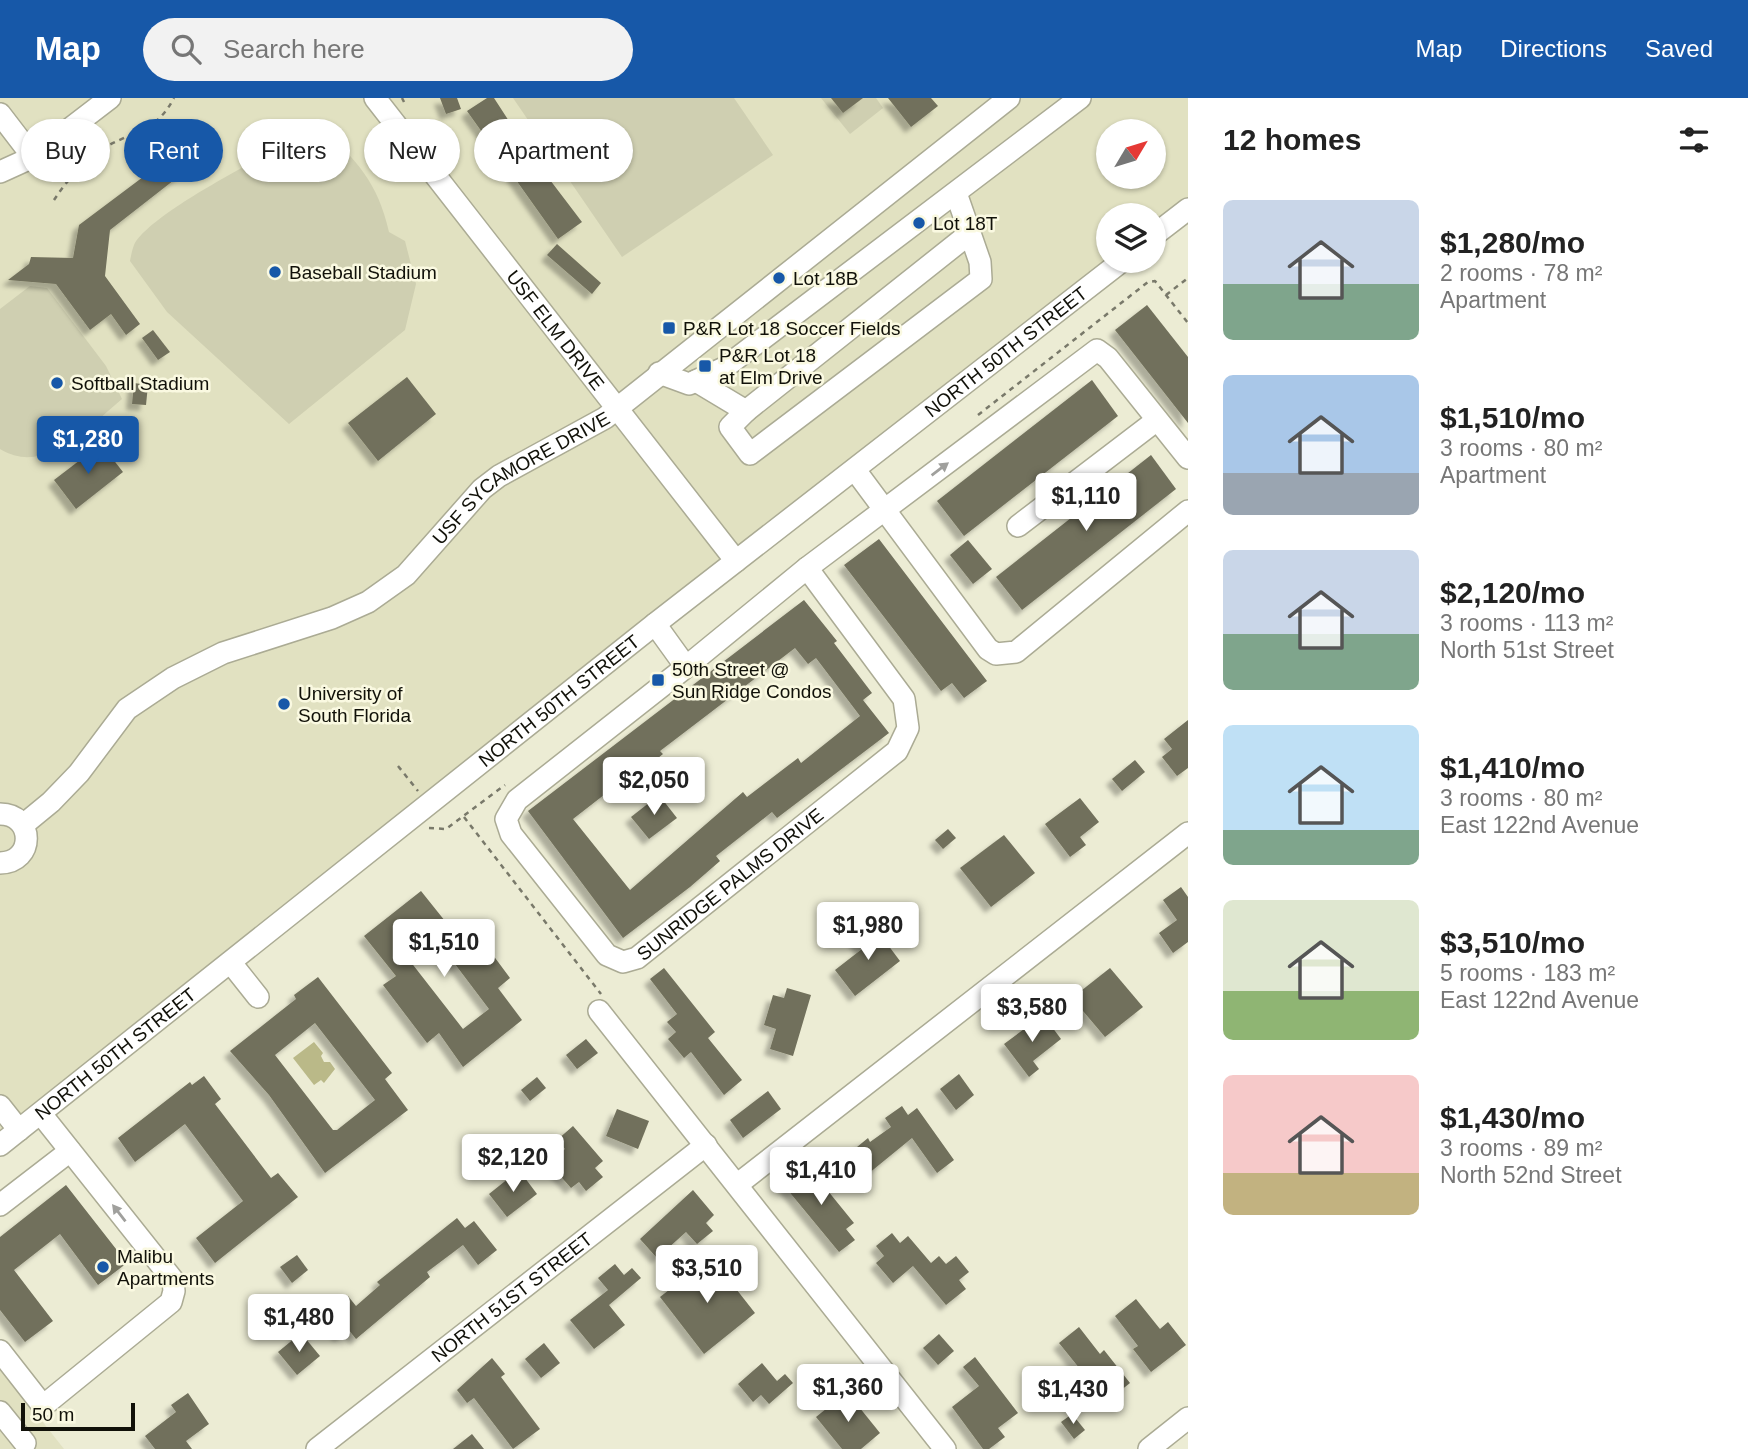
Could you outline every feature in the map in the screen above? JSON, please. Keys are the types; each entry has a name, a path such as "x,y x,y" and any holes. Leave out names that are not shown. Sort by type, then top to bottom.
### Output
{"street":[{"path":"0,104 8,98"},
{"path":"83,119 110,98"},
{"name":"USF ELM DRIVE","path":"375,98 736,562"},
{"name":"USF SYCAMORE DRIVE","path":"23,825 79,774 127,709 173,678 223,653 332,618 368,602 406,575 491,483 616,409 1009,98"},
{"path":"659,373 689,384 724,368 1080,98"},
{"path":"0,114 21,141"},
{"path":"0,172 21,162"},
{"path":"956,193 968,234 980,262 981,279 750,454 730,427 746,411 968,234"},
{"path":"1166,226 1188,209"},
{"name":"NORTH 50TH STREET","path":"0,1145 655,624 1107,273"},
{"name":"SUNRIDGE PALMS DRIVE","path":"807,568 904,699 908,728 897,751 637,958 623,962 607,956 511,834 506,819 517,800 807,568 1097,350 1108,358 1188,458"},
{"path":"696,381 746,411"},
{"path":"1018,526 1157,420"},
{"path":"855,470 988,649 996,654 1016,652 1188,512"},
{"path":"655,624 686,667"},
{"path":"0,814 11,815 23,825 28,840 26,848 15,860 0,863"},
{"path":"738,1184 1188,833"},
{"path":"231,963 258,997"},
{"path":"599,1011 945,1449"},
{"path":"0,1106 19,1130"},
{"path":"0,1351 43,1406 171,1302 174,1291 173,1280 41,1114"},
{"name":"NORTH 51ST STREET","path":"317,1449 706,1145"},
{"path":"0,1205 70,1150"},
{"path":"0,1412 26,1443"},
{"path":"1149,1449 1188,1418"}],"path":[{"path":"54,200 89,158 108,145 155,123 165,115 174,98"},
{"path":"1166,295 1188,278"},
{"path":"398,766 431,802"},
{"path":"428,828 446,830 464,817"}],"shaded area":[{"name":"University of South Florida","path":"0,98 1188,98 1188,222 1166,239 1166,203 1096,203 1096,273 1123,273 0,1147"},
{"path":"513,98 734,98 773,155 622,257 571,182 633,182 633,119 527,119"},
{"path":"821,98 876,98 883,108 850,134"},
{"name":"Baseball Stadium","path":"350,156 364,174 364,182 369,182 372,186 389,232 405,241 416,284 405,330 289,424 167,312 130,261 134,245 145,231 190,198 217,182 223,182 223,179 237,171 237,182 350,182"},
{"name":"Softball Stadium","path":"30,286 47,288 106,366 122,399 66,445 34,457 17,456 0,449 0,309"},
{"path":"314,1042 323,1053 321,1056 324,1062 330,1062 335,1069 324,1083 321,1080 314,1085 293,1058"},
{"path":"0,1368 64,1449 0,1449"}],"building":[{"path":"440,98 457,98 461,109 446,114"},
{"path":"487,98 494,98 508,119 474,121 467,111"},
{"path":"831,98 863,98 843,113"},
{"path":"888,98 931,98 938,106 911,127"},
{"path":"136,182 172,182 110,230 105,276 140,324 126,335 111,314 90,330 56,284 8,280 29,264 31,257 73,258 79,225"},
{"path":"517,182 552,182 582,222 558,239"},
{"path":"557,244 601,283 592,294 547,255"},
{"path":"1147,305 1188,357 1188,423 1115,330"},
{"path":"153,330 170,352 158,360 142,338"},
{"path":"407,377 436,414 378,461 348,423"},
{"path":"1092,380 1118,416 964,536 937,501"},
{"path":"134,383 148,385 146,405 132,404"},
{"path":"101,444 123,472 76,509 54,480"},
{"path":"1151,455 1176,489 1022,610 996,577"},
{"path":"879,539 987,681 964,698 952,683 941,691 844,565"},
{"path":"968,540 992,569 973,584 950,555"},
{"path":"804,600 837,641 834,643 872,693 863,700 889,733 777,818 772,812 716,856 720,861 690,887 623,938 528,811","holes":["795,648 808,664 816,658 860,716 801,763 798,758 747,797 743,792 630,890 573,819 618,784 621,788 663,754 660,751"]},
{"path":"1188,720 1188,768 1177,776 1162,757 1172,749 1164,739"},
{"path":"1135,760 1145,772 1122,791 1112,779"},
{"path":"659,795 677,818 649,839 631,817"},
{"path":"1080,798 1099,822 1080,837 1086,845 1070,857 1045,824"},
{"path":"948,829 956,838 943,849 935,840"},
{"path":"1004,835 1035,873 991,907 960,868"},
{"path":"1181,887 1188,897 1188,942 1173,953 1159,933 1177,920 1163,900"},
{"path":"421,891 453,931 467,920 510,978 498,988 522,1020 463,1067 439,1033 427,1043 383,985 396,976 364,936","holes":["430,931 489,1009 463,1029 403,952"]},
{"path":"873,925 900,961 855,996 835,970 862,949 854,940"},
{"path":"664,968 715,1032 708,1038 742,1080 724,1095 691,1052 684,1058 668,1039 676,1032 667,1022 677,1014 650,979"},
{"path":"1110,968 1143,1007 1105,1037 1072,998"},
{"path":"318,977 392,1073 385,1079 408,1110 325,1173 269,1095 230,1051 296,999 294,995","holes":["315,1023 375,1100 337,1130 333,1130 275,1055"]},
{"path":"787,988 811,995 793,1056 770,1049 776,1029 764,1025 773,995 784,998"},
{"path":"1043,1015 1061,1039 1033,1061 1039,1069 1029,1077 1004,1044"},
{"path":"586,1039 598,1053 577,1069 566,1055"},
{"path":"959,1074 974,1095 956,1110 940,1089"},
{"path":"204,1076 221,1099 215,1104 271,1178 278,1173 298,1197 215,1263 196,1238 243,1201 185,1124 135,1162 118,1138 190,1082 192,1085"},
{"path":"537,1077 546,1088 530,1101 521,1090"},
{"path":"768,1091 781,1109 743,1138 730,1120"},
{"path":"902,1106 908,1115 917,1108 954,1160 937,1173 912,1138 863,1178 846,1156 868,1138 870,1142 891,1127 885,1118"},
{"path":"617,1109 649,1121 638,1149 606,1136"},
{"path":"573,1126 603,1161 595,1168 603,1177 586,1191 579,1182 571,1188 548,1162 565,1149 557,1140"},
{"path":"806,1164 854,1223 846,1229 855,1240 839,1252 782,1183"},
{"path":"519,1170 537,1194 507,1217 489,1194"},
{"name":"Malibu Apartments","path":"66,1185 127,1263 98,1285 60,1234 14,1270 53,1321 25,1342 0,1310 0,1237"},
{"path":"693,1190 714,1215 706,1223 713,1231 697,1244 686,1232 657,1258 640,1239"},
{"path":"457,1218 465,1228 474,1221 497,1250 478,1265 463,1245 427,1272 430,1277 356,1339 348,1329 340,1336 324,1316 348,1296 356,1306 380,1285 377,1282"},
{"path":"892,1233 900,1243 908,1236 931,1263 939,1256 946,1264 956,1256 969,1272 959,1280 966,1289 946,1305 913,1266 893,1283 876,1263 884,1256 876,1246"},
{"path":"297,1255 308,1270 292,1283 280,1267"},
{"path":"711,1257 755,1313 704,1354 660,1297"},
{"path":"615,1264 624,1275 632,1268 641,1278 609,1305 625,1325 594,1349 570,1320 608,1290 598,1278"},
{"path":"1136,1299 1160,1329 1168,1322 1186,1345 1151,1372 1133,1349 1138,1346 1115,1316"},
{"path":"1079,1327 1100,1354 1104,1350 1130,1383 1120,1391 1114,1383 1094,1397 1076,1372 1080,1369 1059,1343"},
{"path":"301,1333 320,1356 297,1375 278,1352"},
{"path":"939,1334 954,1351 938,1365 923,1348"},
{"path":"544,1343 560,1363 541,1378 525,1359"},
{"path":"975,1357 1018,1413 998,1428 1005,1437 989,1449 983,1449 952,1407 979,1386 963,1367"},
{"path":"492,1358 505,1374 501,1377 540,1429 513,1449 474,1398 467,1403 457,1390"},
{"path":"762,1363 777,1381 785,1374 793,1383 769,1404 761,1395 753,1402 738,1384"},
{"path":"847,1392 880,1433 861,1449 842,1449 816,1417"},
{"path":"188,1393 209,1424 186,1441 192,1449 155,1449 145,1436 176,1412 171,1405"},
{"path":"1072,1414 1085,1430 1074,1439 1061,1422"},
{"path":"472,1434 484,1449 453,1449"}],"place":[{"name":"Lot 18T","path":"919,223"},
{"name":"Baseball Stadium","path":"275,272"},
{"name":"Lot 18B","path":"779,278"},
{"name":"P&R Lot 18 Soccer Fields","path":"669,328"},
{"name":"P&R Lot 18 at Elm Drive","path":"705,366"},
{"name":"Softball Stadium","path":"57,383"},
{"name":"50th Street @ Sun Ridge Condos","path":"658,680"},
{"name":"University of South Florida","path":"284,704"},
{"name":"Malibu Apartments","path":"103,1267"}]}
